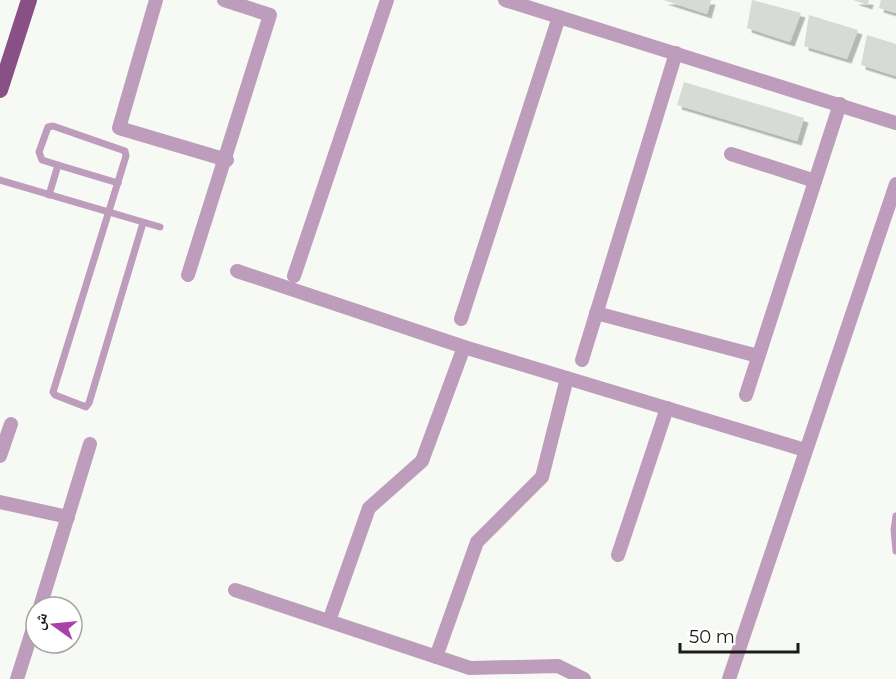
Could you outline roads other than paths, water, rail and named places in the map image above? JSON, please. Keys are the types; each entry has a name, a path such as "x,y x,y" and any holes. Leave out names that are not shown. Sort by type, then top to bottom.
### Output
{"main road":[{"path":"0,90 29,0"}],"street":[{"path":"156,0 119,128 227,159"},
{"path":"188,275 227,159 270,15 224,0"},
{"path":"294,276 387,0"},
{"path":"505,0 896,123"},
{"path":"461,319 559,17"},
{"path":"582,360 676,53"},
{"path":"746,395 840,104"},
{"path":"731,154 815,181"},
{"path":"729,679 896,184"},
{"path":"237,271 464,347 806,450"},
{"path":"596,313 758,356"},
{"path":"328,621 369,508 422,461 464,347"},
{"path":"436,657 477,542 542,477 567,378"},
{"path":"618,555 667,408"},
{"path":"0,456 11,424"},
{"path":"44,595 90,444"},
{"path":"0,502 68,517"},
{"path":"235,590 470,668 558,666 584,679"},
{"path":"17,679 25,655"}],"lane":[{"path":"118,183 39,157 45,132 53,126 125,151 118,183 53,392 81,406 86,407 89,403 143,223"},
{"path":"49,195 58,165"},
{"path":"0,180 160,227"},
{"path":"896,516 894,530 896,550"}]}
